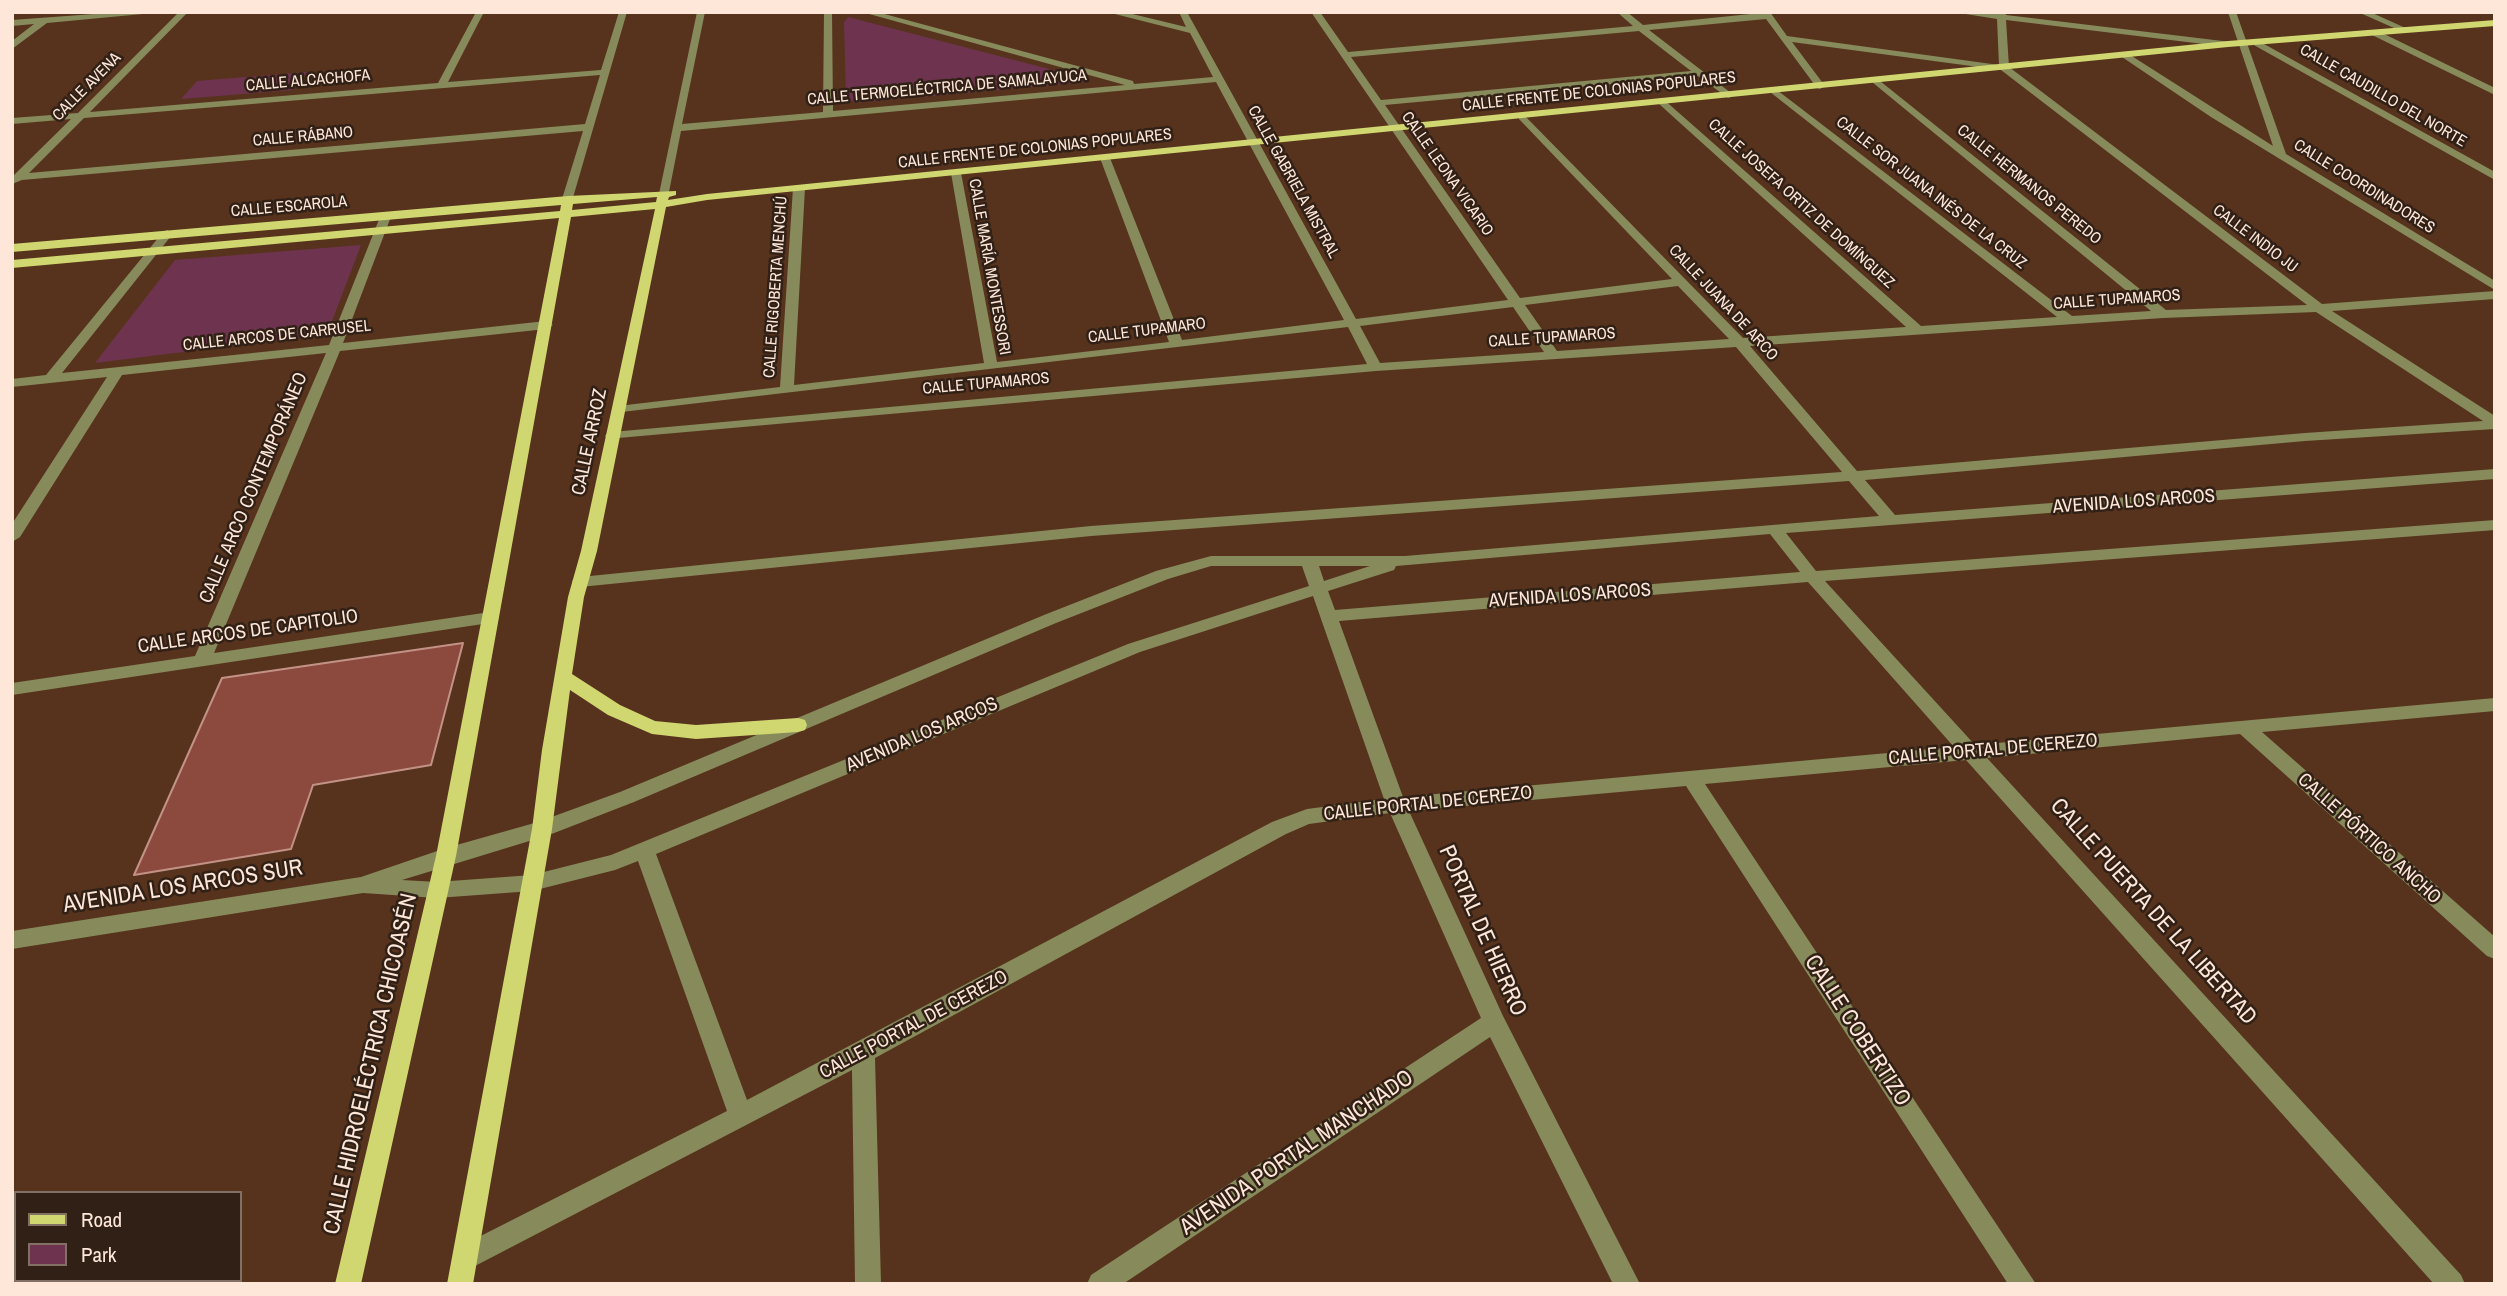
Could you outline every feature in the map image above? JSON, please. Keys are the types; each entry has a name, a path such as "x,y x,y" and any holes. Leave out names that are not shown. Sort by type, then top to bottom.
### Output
{"main road":[{"name":"CALLE FRENTE DE COLONIAS POPULARES","path":"567,206 707,197 956,173 2228,44 2495,23"},
{"name":"CALLE ARROZ","path":"531,883 542,830 562,676 580,582 662,199"},
{"name":"CALLE ESCAROLA","path":"12,248 386,214 567,206"},
{"name":"CALLE ESCAROLA","path":"12,264 379,231 567,206"},
{"path":"446,856 567,206"},
{"path":"562,676 614,710 652,727 696,732 799,725"},
{"name":"CALLE HIDROELÉCTRICA CHICOASÉN","path":"348,1284 446,856"},
{"path":"460,1284 531,883"}],"street":[{"path":"12,46 54,12"},
{"path":"12,23 160,12"},
{"name":"CALLE AVENA","path":"15,180 184,12"},
{"path":"442,85 480,12"},
{"path":"567,206 622,12"},
{"name":"CALLE ARROZ","path":"662,199 701,12"},
{"path":"828,12 828,115"},
{"path":"866,12 1140,86"},
{"path":"1111,12 1194,31"},
{"name":"CALLE GABRIELA MISTRAL","path":"1183,12 1376,367"},
{"name":"CALLE LEONA VICARIO","path":"1315,12 1553,355"},
{"path":"1620,12 1728,95"},
{"path":"1957,12 2001,15 2228,44"},
{"path":"2232,12 2250,42 2281,154"},
{"path":"2362,12 2406,30"},
{"path":"1347,55 1767,14 1821,86"},
{"path":"1785,38 2001,68 2001,15"},
{"path":"2375,33 2495,92"},
{"name":"CALLE CAUDILLO DEL NORTE","path":"2250,42 2495,177"},
{"name":"CALLE COORDINADORES","path":"2124,55 2215,115 2495,286"},
{"name":"CALLE INDIO JU","path":"2001,68 2319,308 2495,424"},
{"name":"CALLE ALCACHOFA","path":"12,121 607,72"},
{"path":"1379,103 1699,73"},
{"name":"CALLE TERMOELÉCTRICA DE SAMALAYUCA","path":"677,128 1219,79"},
{"name":"CALLE HERMANOS PEREDO","path":"1875,80 2163,314"},
{"name":"CALLE SOR JUANA INÉS DE LA CRUZ","path":"1773,90 2069,320"},
{"name":"CALLE JOSEFA ORTIZ DE DOMÍNGUEZ","path":"1662,101 1918,331"},
{"name":"CALLE JUANA DE ARCO","path":"1523,117 1740,343 1891,520"},
{"name":"CALLE RÁBANO","path":"15,180 590,127"},
{"path":"1105,158 1177,345"},
{"name":"CALLE MARÍA MONTESSORI","path":"956,173 991,366"},
{"name":"CALLE RIGOBERTA MENCHÚ","path":"787,389 799,188"},
{"name":"CALLE ARCO CONTEMPORÁNEO","path":"201,660 335,347 386,214"},
{"path":"50,379 167,234"},
{"name":"CALLE TUPAMARO","path":"618,410 1353,324 1680,282"},
{"name":"CALLE TUPAMAROS","path":"612,436 1376,367 2069,320 2319,308 2495,295"},
{"name":"CALLE ARCOS DE CARRUSEL","path":"12,383 546,325"},
{"path":"12,537 118,371"},
{"path":"580,582 1091,531 1853,476 2305,437 2495,424"},
{"name":"AVENIDA LOS ARCOS","path":"446,856 542,830 1050,620 1185,567 1211,561 1405,561 1774,529 2495,474"},
{"name":"AVENIDA LOS ARCOS","path":"1327,616 1505,600 2492,528"},
{"path":"1774,529 1813,578"},
{"name":"AVENIDA LOS ARCOS","path":"438,890 531,883 615,862 1134,648 1405,561"},
{"name":"PORTAL DE HIERRO","path":"1309,562 1396,805 1494,1022 1627,1284"},
{"name":"CALLE PUERTA DE LA LIBERTAD","path":"1813,578 2452,1284"},
{"name":"CALLE ARCOS DE CAPITOLIO","path":"12,688 490,618"},
{"name":"CALLE PORTAL DE CEREZO","path":"466,1257 863,1053 1279,828 1307,817 1396,805 2495,704"},
{"name":"CALLE PÓRTICO ANCHO","path":"2244,727 2495,950"},
{"name":"CALLE COBERTIZO","path":"1691,778 2023,1284"},
{"path":"644,850 741,1116"},
{"name":"AVENIDA LOS ARCOS SUR","path":"12,940 361,886 446,856"},
{"name":"AVENIDA LOS ARCOS SUR","path":"361,886 438,890"},
{"name":"AVENIDA PORTAL MANCHADO","path":"1100,1284 1494,1022"},
{"path":"863,1053 869,1284"}],"green space":[{"path":"848,17 1080,77 1087,82 855,103 846,97 844,22"},
{"path":"307,72 293,90 181,99 197,81"},
{"path":"361,245 327,334 95,363 175,260"}],"building":[{"path":"463,643 431,765 313,785 291,849 134,875 222,678"}]}
